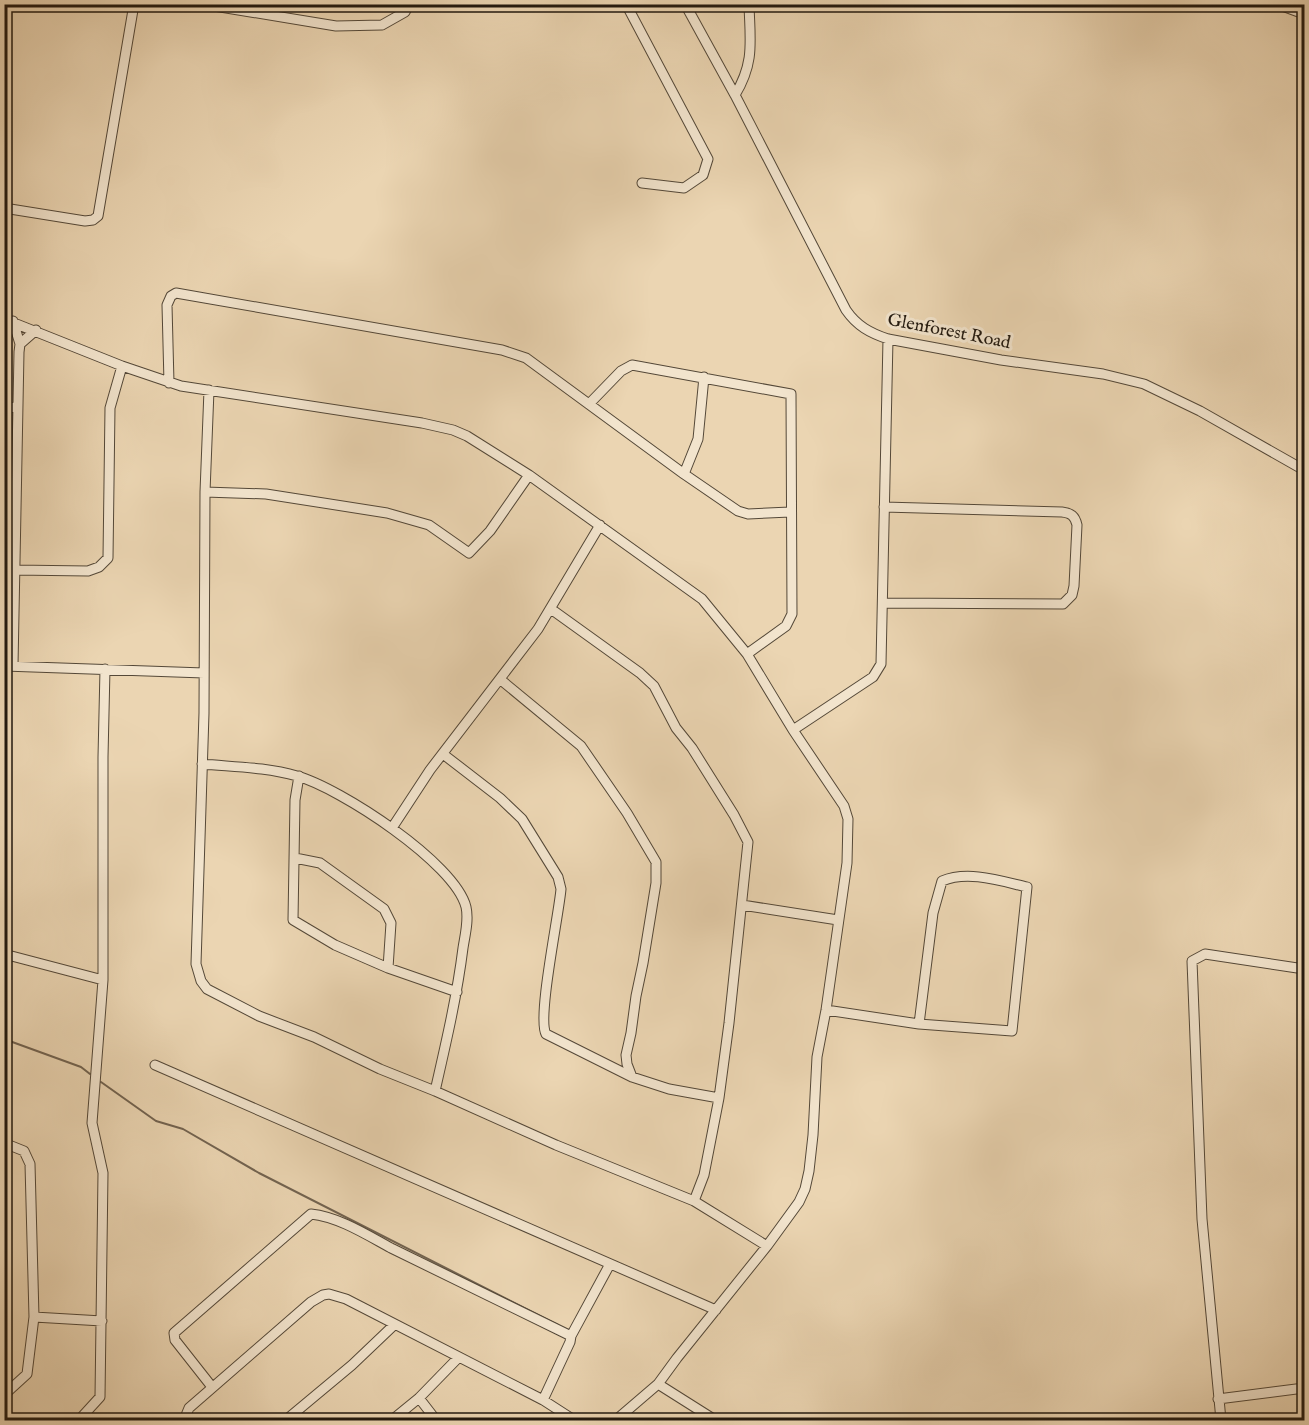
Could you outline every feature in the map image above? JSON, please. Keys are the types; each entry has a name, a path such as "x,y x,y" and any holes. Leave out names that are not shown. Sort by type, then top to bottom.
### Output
{"street":[{"path":"4,208 85,221 99,216 134,4"},
{"path":"202,4 336,26 382,25 405,12 409,4"},
{"path":"626,4 708,159 703,175 684,188 642,183"},
{"name":"Glenforest Road","path":"685,4 735,94 846,310 860,326 875,335 888,339 1001,360 1102,374 1144,384 1191,407 1305,470"},
{"path":"735,94 745,79 749,61 749,4"},
{"path":"1277,4 1305,14"},
{"path":"169,383 167,305 171,296 182,293 511,352 526,358 684,474 743,513 790,512"},
{"path":"9,320 169,383 438,426 467,436 529,475 702,598 747,654 793,730 844,806 848,819 847,862 817,1057 813,1135 805,1189 799,1202 767,1246 658,1383 616,1420"},
{"path":"9,320 20,344 15,570 9,666 204,673"},
{"path":"20,344 36,330"},
{"path":"793,730 873,677 879,670 882,660 888,339"},
{"path":"589,404 628,366 636,365 791,394 791,619 786,626 747,654"},
{"path":"15,570 88,571 99,567 108,558 110,408 122,366"},
{"path":"684,474 698,439 704,377"},
{"path":"209,390 196,964 203,984 207,989 259,1016 314,1037 380,1069 556,1145 694,1201 767,1246"},
{"path":"4,408 17,407"},
{"path":"205,492 266,494 387,513 429,525 469,553 490,531 529,475"},
{"path":"884,507 1062,512 1070,513 1077,525 1074,586 1069,600 1063,604 1057,606 884,603"},
{"path":"392,828 430,770 501,680 551,609 600,525"},
{"path":"551,609 640,673 658,692 676,728 692,748 734,815 748,843 719,1098 704,1174 694,1201"},
{"path":"79,1420 100,1397 102,1173 92,1123 103,980 105,669"},
{"path":"501,680 581,746 627,813 656,862 656,883 644,963 626,1055 632,1077"},
{"path":"443,754 500,798 522,819 547,856 560,882 560,907 547,983 543,1029 549,1037 632,1077 669,1089 719,1098"},
{"path":"202,764 273,770 299,776 341,795 392,828 447,875 458,889 466,909 466,928 457,992 435,1091"},
{"path":"299,776 295,801 293,920 335,945 388,968 457,992"},
{"path":"295,858 320,863 384,909 391,923 388,968"},
{"path":"826,1010 919,1024 1012,1031 1027,887 988,878 953,876 942,881 933,913 919,1024"},
{"path":"742,905 838,920"},
{"path":"4,954 103,980"},
{"path":"1221,1420 1202,1219 1192,960 1205,954 1305,969"},
{"path":"156,1065 716,1310"},
{"path":"4,1143 24,1151 30,1164 34,1317 27,1374 4,1395"},
{"path":"212,1387 175,1340 174,1333 311,1214 364,1233 571,1336"},
{"path":"543,1400 571,1336 610,1264"},
{"path":"184,1420 189,1408 212,1387 311,1302 323,1295 335,1295 346,1299 543,1400 574,1420"},
{"path":"34,1317 102,1321"},
{"path":"286,1420 352,1365 394,1325"},
{"path":"392,1420 419,1398 458,1358"},
{"path":"658,1383 710,1420"},
{"path":"1218,1399 1305,1388"},
{"path":"419,1398 436,1420"}],"waterway":[{"path":"4,1039 81,1067 90,1074"},
{"path":"101,1082 156,1121 183,1129 259,1173 558,1325"}]}
